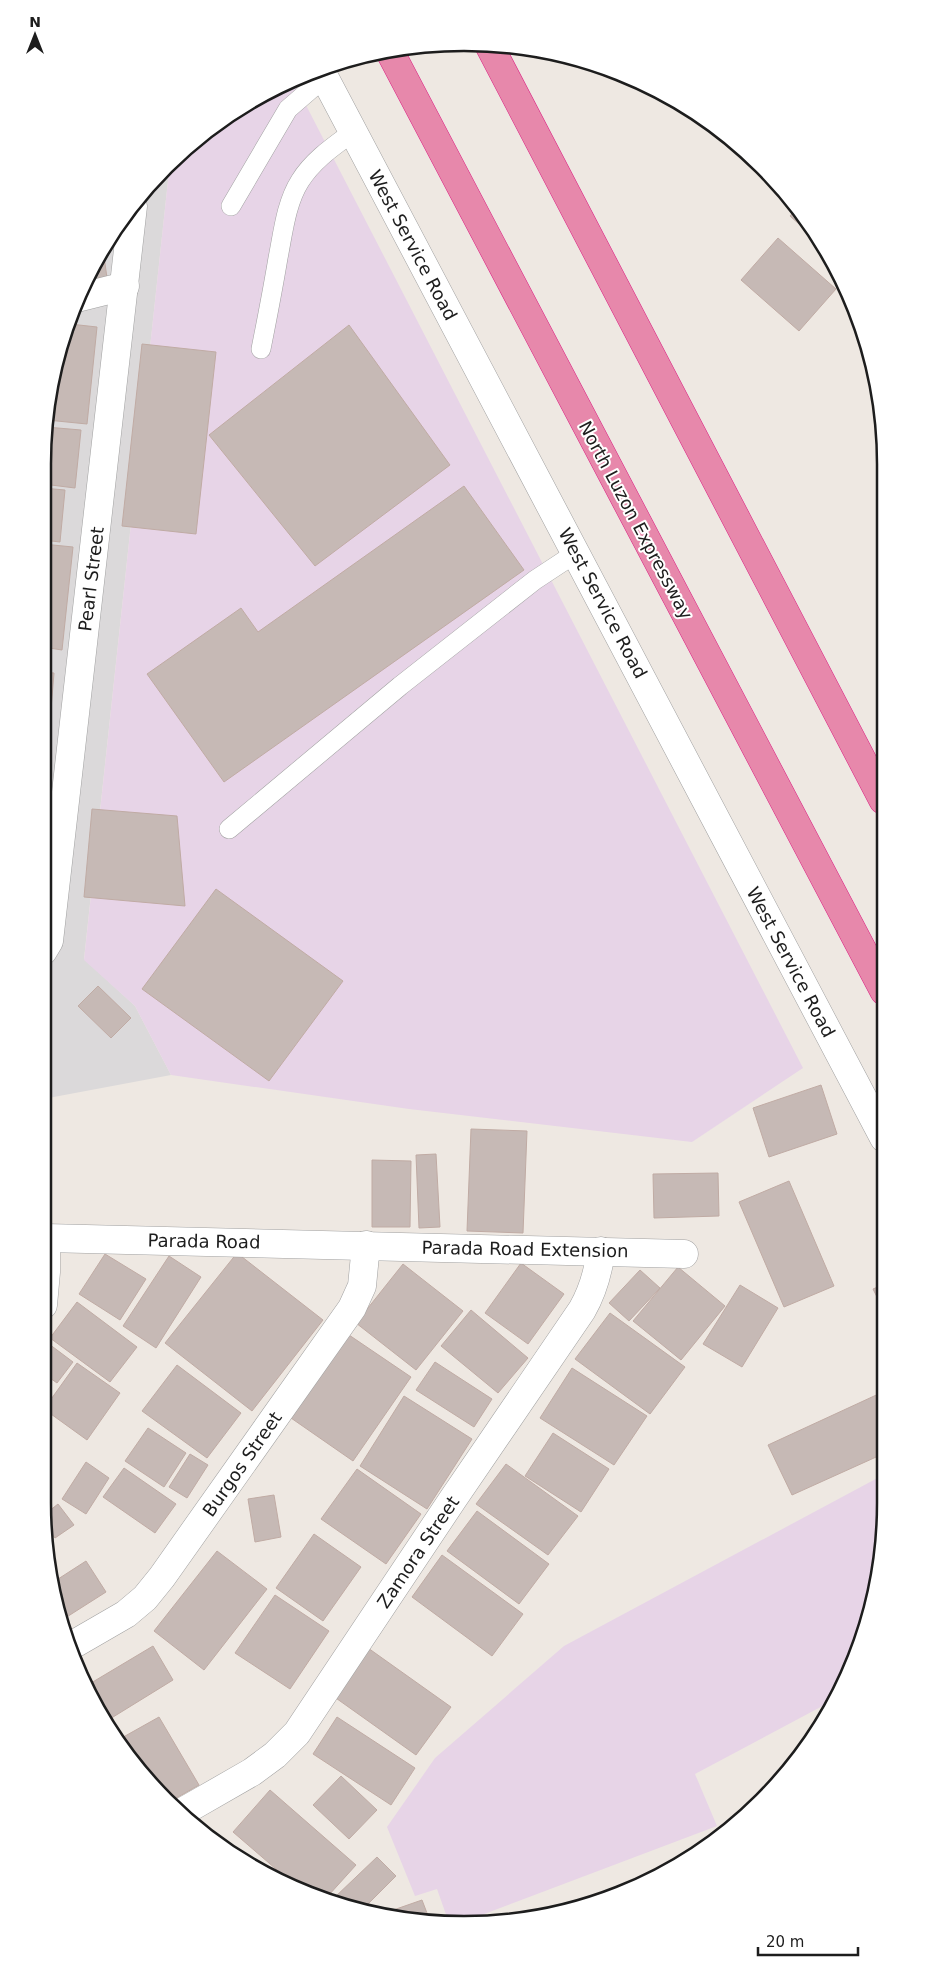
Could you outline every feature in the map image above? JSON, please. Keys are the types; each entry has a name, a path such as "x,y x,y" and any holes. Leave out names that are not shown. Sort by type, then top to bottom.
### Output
{"highway":[{"path":"493,52 877,789"},
{"name":"North Luzon Expressway","path":"393,58 877,978"}],"street":[{"name":"West Service Road","path":"324,76 877,1125"},
{"name":"Pearl Street","path":"51,915 132,220"},
{"path":"88,295 125,286"},
{"name":"Parada Road","path":"51,1238 366,1245"},
{"name":"Parada Road Extension","path":"366,1245 684,1254"},
{"name":"Burgos Street","path":"76,1643 126,1614 145,1598 162,1577 352,1308 362,1286 366,1245"},
{"name":"Zamora Street","path":"188,1809 252,1772 275,1755 297,1733 582,1310 592,1292 598,1272 601,1251"}],"lane":[{"path":"231,206 288,109 317,79"},
{"path":"261,349 284,226 299,182 312,165 328,150 354,132"},
{"path":"229,828 408,680 535,580 576,553"}],"shaded area":[{"path":"297,87 803,1068 692,1142 409,1109 171,1075 135,1006 84,960 169,176 192,154 235,121 281,94"},
{"path":"169,176 84,959 135,1006 171,1075 51,1098 51,464 55,410 65,357 73,331 94,281 121,235"},
{"path":"877,1478 876,1530 869,1584 855,1636 834,1686 823,1706 695,1774 717,1826 481,1915 446,1915 437,1889 415,1896 387,1827 435,1758 564,1646"}],"building":[{"path":"792,214 799,224 790,216"},
{"path":"778,238 836,289 799,331 741,280"},
{"path":"105,262 107,278 95,279"},
{"path":"76,325 97,327 87,424 54,421 59,383"},
{"path":"349,325 450,465 315,566 209,435"},
{"path":"142,344 216,352 196,534 122,526"},
{"path":"53,428 81,430 75,488 51,485"},
{"path":"464,486 524,570 224,782 147,674 241,608 258,632"},
{"path":"51,489 65,490 60,542 51,541"},
{"path":"51,545 73,547 62,650 51,648"},
{"path":"51,673 54,673 51,709"},
{"path":"92,809 177,816 185,906 84,897"},
{"path":"216,889 343,981 269,1081 142,989"},
{"path":"98,986 131,1018 111,1038 78,1006"},
{"path":"821,1085 837,1134 769,1157 753,1108"},
{"path":"471,1129 527,1131 523,1233 467,1231"},
{"path":"436,1154 440,1227 419,1228 416,1155"},
{"path":"372,1160 411,1161 410,1227 372,1227"},
{"path":"718,1173 719,1216 654,1218 653,1174"},
{"path":"789,1181 834,1286 784,1307 739,1202"},
{"path":"237,1253 323,1320 252,1411 165,1343"},
{"path":"105,1254 146,1279 120,1320 79,1294"},
{"path":"169,1256 201,1277 156,1348 123,1326"},
{"path":"521,1263 564,1294 528,1344 485,1313"},
{"path":"403,1264 463,1311 416,1370 356,1323"},
{"path":"678,1267 725,1306 681,1360 633,1321"},
{"path":"640,1270 660,1288 629,1321 609,1303"},
{"path":"740,1285 778,1308 742,1367 703,1344"},
{"path":"877,1287 877,1297 873,1289"},
{"path":"77,1302 137,1347 110,1382 51,1339"},
{"path":"471,1310 528,1358 498,1393 441,1346"},
{"path":"610,1313 685,1367 650,1414 575,1359"},
{"path":"349,1335 411,1377 353,1461 291,1418"},
{"path":"51,1346 73,1362 57,1383 51,1379"},
{"path":"435,1362 492,1399 474,1427 416,1390"},
{"path":"77,1363 120,1393 87,1440 51,1414 51,1399"},
{"path":"177,1365 241,1413 207,1458 142,1411"},
{"path":"572,1368 647,1416 614,1465 540,1418"},
{"path":"877,1395 877,1457 792,1495 768,1445"},
{"path":"404,1396 472,1439 427,1509 360,1466"},
{"path":"148,1428 186,1453 164,1487 125,1461"},
{"path":"553,1433 609,1469 581,1512 525,1476"},
{"path":"190,1454 208,1465 187,1498 169,1487"},
{"path":"86,1462 109,1478 86,1514 62,1499"},
{"path":"506,1464 578,1516 548,1555 476,1504"},
{"path":"124,1468 176,1504 155,1533 103,1497"},
{"path":"357,1469 421,1514 386,1564 321,1519"},
{"path":"274,1495 281,1537 255,1542 248,1499"},
{"path":"58,1504 74,1525 55,1538 53,1535 51,1509"},
{"path":"477,1511 549,1564 519,1604 447,1551"},
{"path":"314,1534 361,1567 323,1621 276,1588"},
{"path":"217,1551 267,1589 204,1670 154,1631"},
{"path":"442,1555 523,1614 492,1656 412,1597"},
{"path":"86,1561 106,1592 67,1617 58,1579"},
{"path":"275,1595 329,1631 290,1689 235,1653"},
{"path":"153,1646 173,1680 112,1718 92,1682"},
{"path":"368,1648 451,1707 416,1755 333,1696"},
{"path":"159,1717 199,1785 176,1798 154,1775 124,1736"},
{"path":"337,1717 415,1768 391,1805 313,1754"},
{"path":"341,1776 377,1810 349,1839 313,1805"},
{"path":"270,1790 356,1865 330,1894 280,1872 233,1832"},
{"path":"377,1857 396,1876 368,1904 336,1896"},
{"path":"422,1900 427,1914 410,1912 394,1910"}]}
